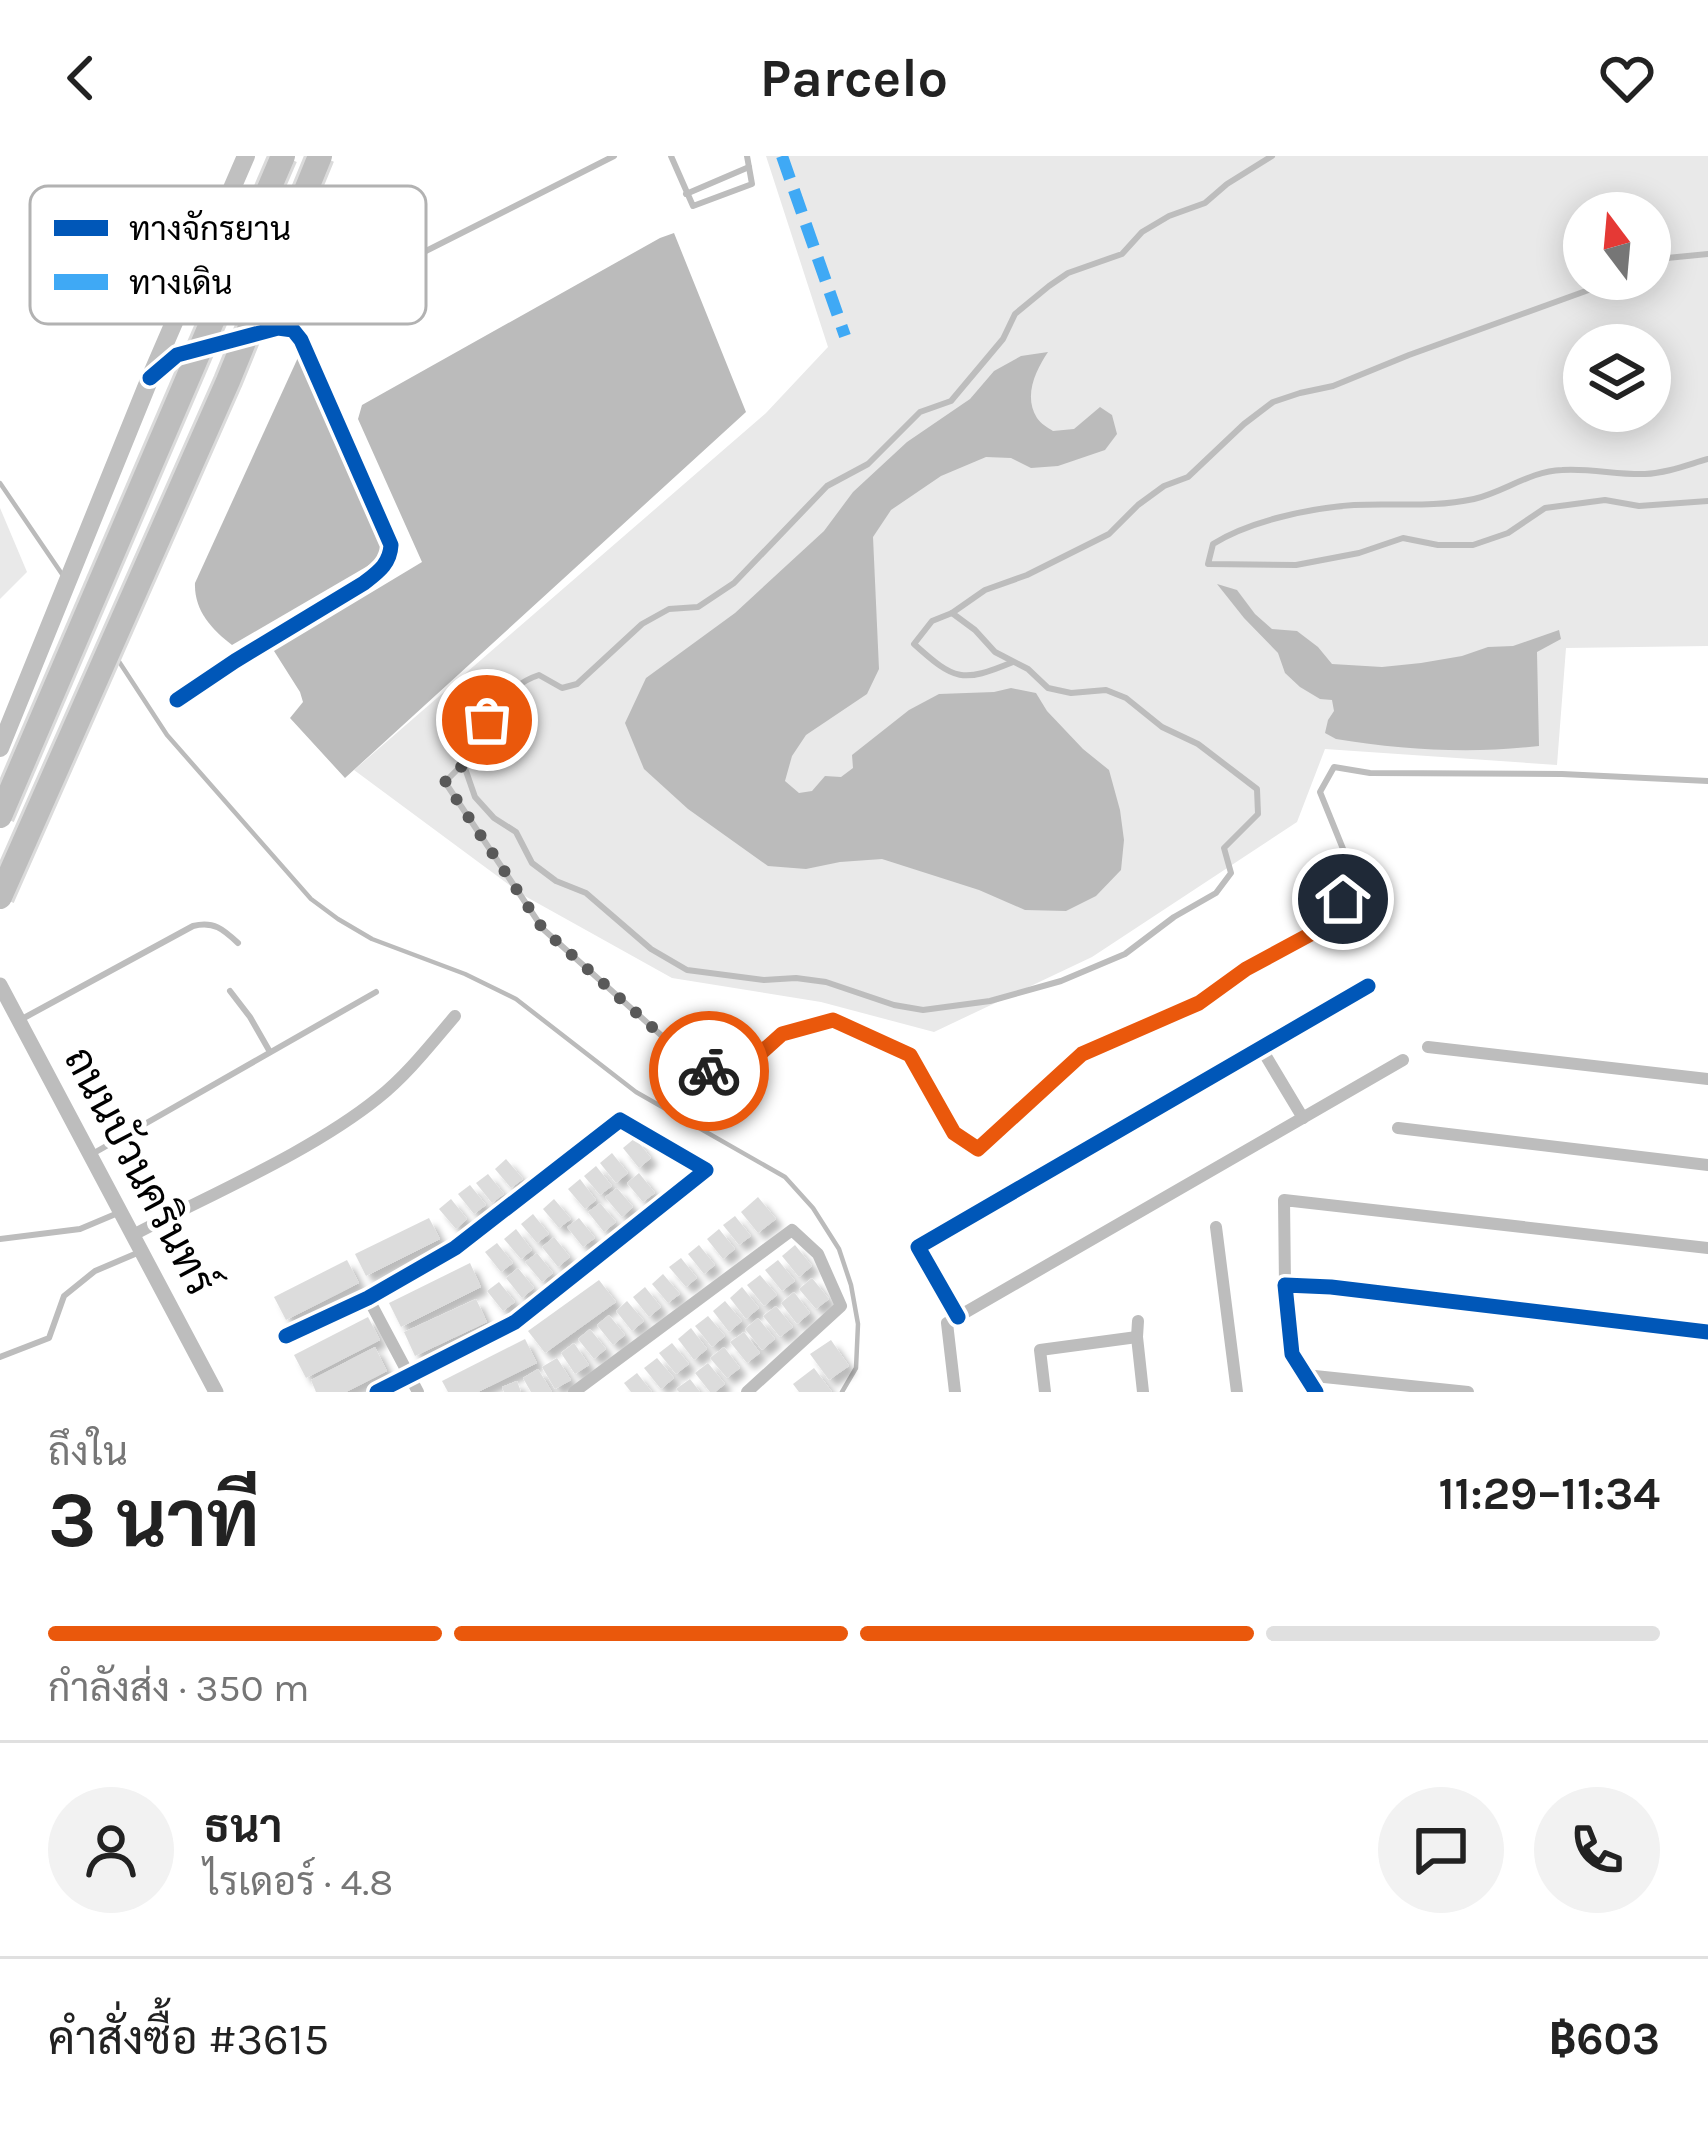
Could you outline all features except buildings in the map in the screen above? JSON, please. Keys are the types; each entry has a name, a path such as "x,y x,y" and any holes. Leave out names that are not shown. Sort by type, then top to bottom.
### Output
{"highway":[{"path":"270,186 283,156"},
{"path":"308,186 320,156"},
{"path":"0,816 211,324"},
{"path":"0,897 251,324"}],"main road":[{"path":"233,186 246,156"},
{"path":"0,748 173,324"}],"street":[{"path":"150,378 177,355 278,328 293,330 302,340 391,545 390,557 364,583 177,700"},
{"name":"ถนนบัวนครินทร์","path":"0,985 216,1392"},
{"path":"958,1316 918,1246 1368,986"},
{"path":"138,1242 368,1106 455,1016"},
{"path":"1428,1047 1708,1079"},
{"path":"1261,1048 1303,1118"},
{"path":"955,1392 947,1323 1403,1060"},
{"path":"286,1336 368,1298 455,1248 620,1120 706,1170 515,1322 376,1392"},
{"path":"1398,1128 1708,1165"},
{"path":"1316,1392 1292,1354 1284,1200 1708,1248"},
{"path":"1216,1227 1237,1392"},
{"path":"574,1392 791,1230 818,1255 841,1306 747,1392"},
{"path":"1286,1285 1708,1332"},
{"path":"368,1298 418,1392"},
{"path":"1138,1321 1143,1392"},
{"path":"1046,1392 1040,1350 1137,1337"},
{"path":"1306,1375 1468,1392"}],"lane":[{"path":"426,251 614,156"},
{"path":"671,156 696,206 753,181 747,156"},
{"path":"952,613 995,652 1028,669 1048,688 1071,693 1106,689 1126,698 1257,789 1258,814 1224,848 1231,873 1216,893 1174,916 1125,954 1061,981 990,1001 923,1010 826,982 687,970 651,949 586,893 556,881 532,863 516,832 494,818 475,797 458,748 461,736 478,730 494,707 524,680 539,675 562,688 577,684 642,624 669,609 698,608 734,584 827,486 868,464 920,412 951,401 1003,340 1015,314 1049,286 1068,273 1123,254 1142,232 1205,203 1272,156"},
{"path":"686,194 749,167"},
{"path":"1671,258 1708,254"},
{"path":"1014,662 971,678 940,668 914,644 932,621 985,590 1109,534 1138,505 1188,476 1273,402 1334,386 1563,299"},
{"path":"293,330 298,324"},
{"path":"1708,458 1672,471 1642,474 1557,470 1478,498 1415,507 1357,505 1316,510 1234,531 1213,544 1208,564 1296,565 1359,554 1403,538 1473,545 1508,533 1545,508 1605,500 1639,506 1708,501"},
{"path":"464,764 445,782 543,929 672,1045 718,1077 752,1061 782,1034 833,1020 910,1055 954,1133 978,1149 1082,1054 1199,1003 1246,969 1333,922 1354,876 1320,793 1334,766 1370,773 1708,781"},
{"path":"19,1021 194,926 220,926 238,943"},
{"path":"230,991 270,1052"},
{"path":"91,1155 376,992"},
{"path":"0,1240 80,1229 121,1212"},
{"path":"0,1357 49,1339 64,1296 138,1242"}],"shaded area":[{"path":"766,156 1708,156 1708,646 1566,648 1557,765 1325,749 1297,822 1092,957 934,1032 821,1002 672,978 523,895 354,770 766,413 828,347"},
{"path":"674,233 746,412 345,778 290,718 303,702 274,651 422,562 358,419 362,405"},
{"path":"301,351 384,542 378,560 232,645 205,618 195,583"},
{"path":"1048,352 1031,392 1039,420 1053,431 1074,429 1100,407 1112,415 1117,434 1105,450 1058,466 1031,468 1011,458 986,457 941,476 891,510 873,537 879,669 867,694 806,735 792,756 785,781 799,793 812,791 825,776 841,777 853,768 852,755 909,710 939,694 1011,688 1036,693 1083,749 1109,770 1124,840 1121,870 1096,896 1066,911 1025,910 882,859 806,869 768,866 688,809 644,769 625,723 646,678 735,613 824,531 853,492 907,442 970,399 994,371 1021,356"},
{"path":"0,508 27,572 0,599"},
{"path":"1217,584 1237,590 1272,629 1297,631 1332,664 1421,663 1513,646 1559,630 1561,639 1537,652 1539,746 1437,750 1336,739 1325,733 1334,711 1332,700 1320,699 1285,673 1278,653"}],"waterway":[{"path":"0,483 64,577"},
{"path":"116,657 167,735 311,899 372,939 516,999 636,1092 785,1177 813,1208 839,1249 851,1285 858,1324 856,1368 842,1392"}],"marked path":[{"path":"782,156 845,336"}],"cycle path":[{"path":"150,378 177,355 278,328 293,330 391,545 386,562 364,583 177,700"},
{"path":"958,1317 918,1247 1368,986"},
{"path":"286,1336 368,1298 455,1248 620,1120 706,1170 515,1322 377,1392"},
{"path":"1316,1392 1292,1354 1285,1285 1708,1332"}],"way so far":[{"path":"487,720 478,730 461,736 458,748 464,764 445,782 543,929 672,1045 709,1071"}],"route":[{"path":"709,1071 718,1077 752,1061 782,1034 833,1020 910,1055 954,1133 978,1149 1082,1054 1199,1003 1246,969 1333,922 1343,899"}]}
